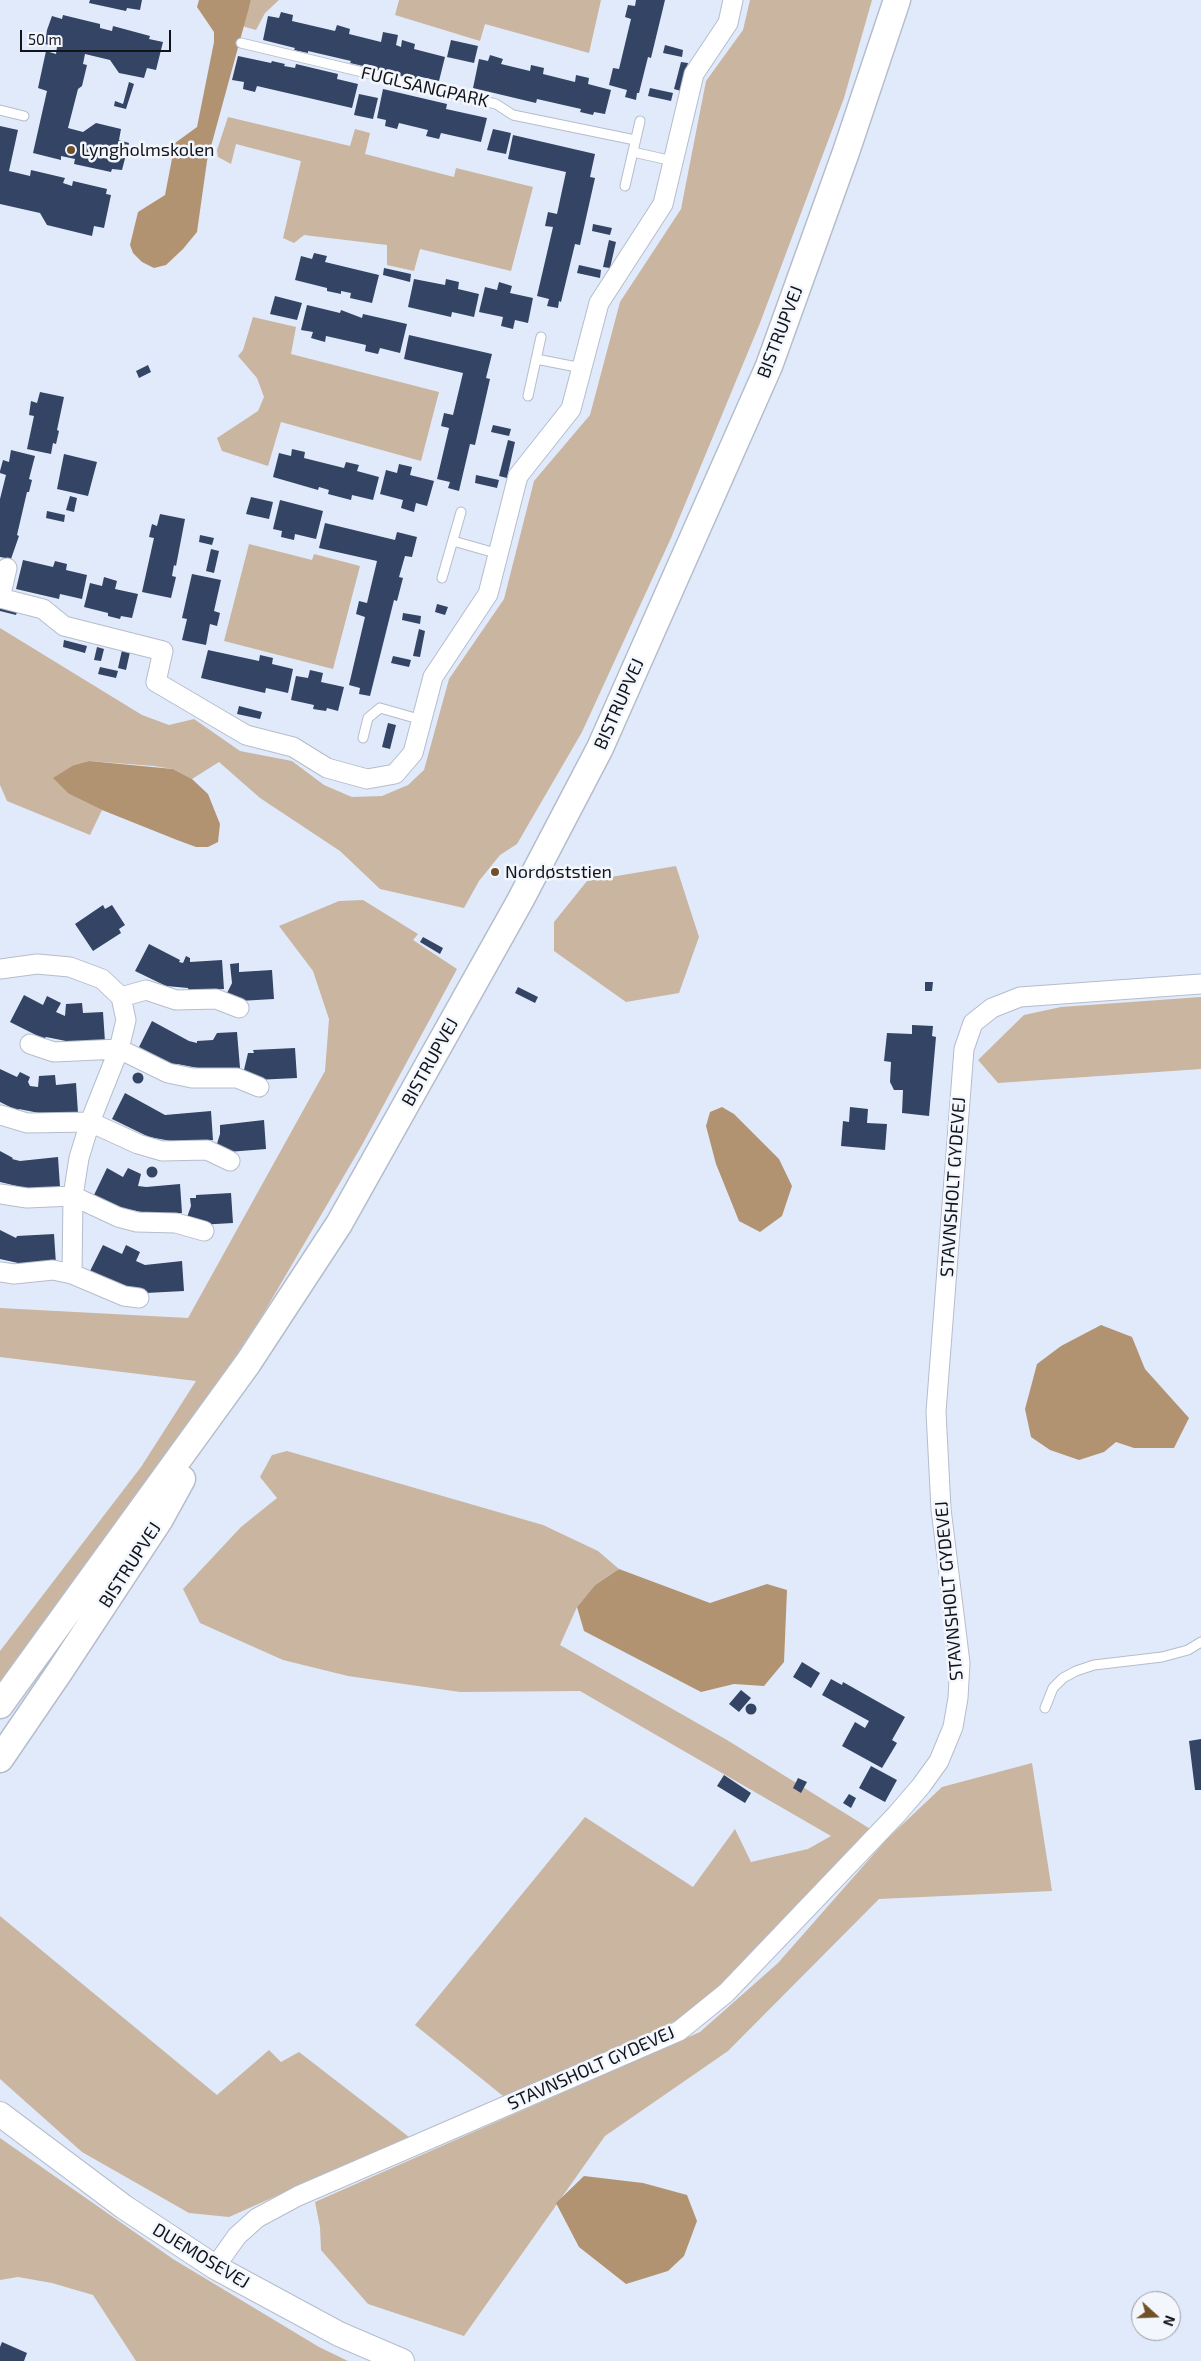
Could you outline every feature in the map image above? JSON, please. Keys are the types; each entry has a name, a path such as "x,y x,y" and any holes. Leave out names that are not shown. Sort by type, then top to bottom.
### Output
{"main road":[{"name":"BISTRUPVEJ","path":"0,1705 248,1363 339,1224 511,918 600,748 769,366 846,152 897,0"},
{"name":"BISTRUPVEJ","path":"0,1759 160,1519 248,1363"}],"street":[{"path":"7,568 0,598 43,609 64,626 163,651 156,682 246,735 294,746 327,768 367,779 395,774 412,753 433,677 488,594 518,476 571,409 599,303 663,204 694,74 728,23 733,0"},
{"path":"0,969 37,964 70,968 102,979 121,997 126,1020 119,1049 90,1122 79,1158 73,1196 72,1274"},
{"name":"STAVNSHOLT GYDEVEJ","path":"215,2267 237,2236 257,2218 298,2196 679,2031 726,1993 896,1815 921,1786 939,1760 953,1727 958,1698 960,1663 941,1509 936,1412 964,1048 973,1024 992,1008 1020,997 1201,984"},
{"path":"121,997 146,990 176,1000 216,999 239,1008"},
{"path":"30,1044 54,1052 119,1049 168,1073 192,1078 238,1078 259,1087"},
{"path":"0,1115 27,1123 90,1122 138,1144 162,1151 207,1150 230,1161"},
{"path":"0,1194 26,1198 73,1196 118,1217 138,1222 176,1223 204,1231"},
{"path":"0,1272 14,1274 52,1270 72,1274 124,1296 139,1298"},
{"name":"DUEMOSEVEJ","path":"5,2119 124,2207 215,2267 339,2334 402,2361"}],"lane":[{"name":"FUGLSANGPARK","path":"241,43 496,104 513,115 635,140"},
{"path":"0,110 24,116"},
{"path":"625,186 640,121"},
{"path":"633,152 673,161"},
{"path":"528,396 541,337"},
{"path":"536,358 582,368"},
{"path":"442,578 461,512"},
{"path":"453,541 499,554"},
{"path":"363,738 368,718 380,708 422,720"},
{"path":"1045,1708 1053,1688 1063,1678 1076,1671 1094,1665 1162,1657 1188,1650 1201,1642"}],"shaded area":[{"path":"199,0 251,0 207,161 197,232 166,265 154,268 142,262 133,253 130,245 138,212 165,195 175,143 197,127 214,42 214,32 197,7"},
{"path":"251,0 279,0 265,13 256,30 242,26"},
{"path":"399,0 601,0 589,53 485,24 480,41 395,15"},
{"path":"750,0 872,0 844,98 760,323 671,538 582,732 517,844 500,855 479,881 464,908 380,889 340,851 260,798 219,762 192,779 173,769 154,766 89,761 74,765 69,794 102,810 90,835 7,801 0,785 0,628 142,715 169,725 194,719 240,751 292,761 324,785 352,797 382,796 408,785 424,770 449,679 504,599 534,481 590,415 620,302 681,209 706,81 743,30"},
{"path":"228,117 350,146 355,129 370,133 365,154 454,177 456,168 533,187 511,271 420,249 414,271 387,265 387,245 304,235 294,243 283,238 301,161 236,144 231,164 218,157 217,150"},
{"path":"253,317 296,327 291,354 439,392 421,461 281,422 268,466 222,451 217,438 258,411 264,397 257,378 238,356 243,350"},
{"path":"249,544 312,560 314,554 360,566 333,669 224,641"},
{"path":"89,761 173,769 192,779 208,794 220,824 218,842 208,847 196,847 177,840 102,810 69,794 53,778 74,765"},
{"path":"676,866 699,937 679,993 626,1002 554,951 554,922 587,881"},
{"path":"363,900 418,934 413,940 457,969 362,1145 263,1314 227,1369 0,1683 0,1651 141,1467 196,1381 0,1357 0,1308 188,1318 325,1071 329,1019 313,971 279,926 339,901"},
{"path":"1201,997 1201,1069 998,1083 978,1060 1024,1015 1061,1007"},
{"path":"722,1107 734,1114 779,1159 792,1186 782,1216 760,1232 739,1221 716,1164 706,1126 710,1112"},
{"path":"1101,1325 1132,1337 1145,1369 1189,1418 1174,1448 1134,1448 1116,1442 1104,1452 1079,1460 1050,1450 1031,1437 1025,1409 1037,1364 1061,1346"},
{"path":"287,1451 543,1525 598,1551 619,1569 595,1585 577,1607 560,1645 727,1740 872,1830 804,1902 693,2012 572,2071 503,2096 415,2025 585,1817 693,1887 735,1829 751,1862 808,1849 831,1836 580,1691 460,1692 348,1676 283,1660 200,1623 183,1589 241,1527 277,1498 260,1477 272,1455"},
{"path":"619,1569 710,1603 767,1584 787,1590 784,1662 764,1686 734,1684 701,1692 584,1631 577,1607 595,1585"},
{"path":"1032,1763 1052,1891 879,1899 728,2051 605,2136 464,2336 368,2304 321,2250 320,2227 315,2202 700,2032 778,1963 887,1839 942,1787"},
{"path":"0,1916 217,2095 269,2050 281,2062 299,2052 409,2137 229,2217 189,2213 82,2152 0,2079"},
{"path":"0,2138 173,2259 319,2347 348,2361 136,2361 93,2295 52,2283 18,2277 0,2280"},
{"path":"584,2176 643,2183 687,2195 697,2221 684,2256 668,2271 626,2284 579,2247 556,2203"}],"building":[{"path":"90,0 142,0 140,10 127,8 126,11 89,3"},
{"path":"636,0 665,0 651,58 648,57 636,100 625,97 627,90 609,85 613,68 619,69 631,19 625,17 628,5 635,6"},
{"path":"281,12 293,15 292,21 335,31 337,25 350,29 349,34 381,42 383,32 398,35 396,45 401,47 402,40 415,44 414,49 445,57 439,81 417,76 416,81 373,70 375,66 364,64 363,66 350,63 351,61 308,51 308,53 294,50 295,48 263,40 268,16 279,18"},
{"path":"63,15 100,24 100,28 112,31 113,26 150,36 149,39 163,42 156,70 147,68 144,78 119,73 110,60 85,54 83,64 87,65 82,86 78,89 68,128 83,132 96,123 121,129 119,140 129,143 122,170 112,169 111,172 74,164 75,159 61,156 61,160 33,153 47,91 38,88 46,51 56,54 57,47 45,44 47,30 52,16 62,19"},
{"path":"451,40 478,46 474,63 447,57"},
{"path":"665,45 683,50 682,57 663,53"},
{"path":"490,55 503,59 501,64 530,71 531,65 544,68 543,74 575,82 576,75 589,78 588,84 611,90 605,114 594,112 593,115 580,112 581,109 537,99 536,103 473,88 479,59 488,61"},
{"path":"238,56 271,63 272,61 295,68 296,64 338,74 337,79 358,84 352,108 257,86 255,92 243,89 244,82 232,80"},
{"path":"681,62 688,63 681,91 674,89"},
{"path":"129,82 134,84 126,109 114,106 115,101 123,104"},
{"path":"650,88 673,93 671,101 648,96"},
{"path":"383,89 447,104 446,109 487,118 481,142 441,133 439,139 426,136 428,130 399,123 397,129 385,126 386,120 377,118"},
{"path":"359,94 378,98 373,119 354,115"},
{"path":"0,126 18,130 9,171 30,176 31,170 65,178 63,183 72,186 73,181 107,189 106,194 111,195 104,228 94,226 92,236 47,225 40,213 0,204"},
{"path":"493,129 511,133 506,154 487,150"},
{"path":"513,135 595,154 590,177 595,178 580,245 575,244 558,308 547,306 549,299 537,296 553,227 545,226 548,212 557,214 566,172 508,159"},
{"path":"593,224 612,228 610,235 592,231"},
{"path":"609,240 616,242 610,268 603,267"},
{"path":"314,253 327,256 325,262 379,275 372,303 350,298 351,293 341,291 341,294 327,291 327,288 295,280 301,256 312,259"},
{"path":"579,265 601,270 600,278 577,273"},
{"path":"384,268 411,274 410,282 383,275"},
{"path":"414,279 445,285 446,279 459,282 458,289 479,294 474,317 452,312 451,317 408,307"},
{"path":"499,282 512,286 510,293 533,298 528,323 515,320 513,329 501,326 503,317 479,312 485,287 497,290"},
{"path":"275,296 302,303 297,320 270,314"},
{"path":"307,305 340,313 341,310 362,318 363,314 407,324 400,353 380,348 378,354 365,351 366,345 326,336 325,342 311,338 313,332 301,330"},
{"path":"409,335 492,354 486,378 490,379 475,445 470,444 459,491 448,488 450,482 437,479 449,428 441,426 444,413 453,415 463,373 404,359"},
{"path":"148,365 151,372 139,378 136,371"},
{"path":"40,392 64,397 57,430 59,431 56,444 53,443 51,454 27,449 34,416 29,415 31,401 37,403"},
{"path":"493,425 511,429 509,436 491,432"},
{"path":"508,440 515,442 507,478 499,476"},
{"path":"292,449 305,452 304,458 344,468 346,462 359,465 357,471 379,477 373,500 352,495 351,500 328,494 329,490 319,487 318,490 273,477 279,453 291,456"},
{"path":"11,450 35,456 29,479 32,480 29,492 27,492 17,535 19,536 11,559 0,557 0,499 6,475 0,473 0,471 3,460 9,462"},
{"path":"64,454 97,462 88,496 57,489"},
{"path":"399,464 412,467 410,475 434,481 427,506 416,503 414,512 401,508 403,500 380,494 386,470 397,473"},
{"path":"476,475 499,480 497,488 475,483"},
{"path":"70,496 77,498 74,512 66,510"},
{"path":"251,497 273,502 269,519 246,514"},
{"path":"280,500 323,511 316,539 295,534 294,540 281,537 282,531 273,529"},
{"path":"47,511 65,515 64,522 46,518"},
{"path":"160,514 185,519 176,566 174,565 172,576 176,577 171,598 142,592 154,538 149,537 152,524 157,526"},
{"path":"325,523 395,540 397,532 417,537 412,557 405,556 399,577 403,578 397,601 394,600 370,696 359,694 360,688 349,685 365,617 356,614 359,601 367,603 377,561 319,548"},
{"path":"200,535 214,538 212,545 199,542"},
{"path":"211,549 219,551 214,573 206,571"},
{"path":"23,560 53,567 55,561 67,564 66,570 87,575 82,599 60,594 59,599 16,589"},
{"path":"192,574 221,580 214,611 220,613 217,626 210,624 206,645 182,640 187,619 182,618"},
{"path":"104,577 117,581 115,589 138,594 132,618 121,616 120,619 108,616 108,613 84,607 90,583 102,586"},
{"path":"437,604 448,607 445,615 435,612"},
{"path":"0,605 18,609 16,615 0,611"},
{"path":"403,613 421,616 420,624 402,620"},
{"path":"419,629 425,631 420,657 413,656"},
{"path":"64,640 87,646 85,653 63,647"},
{"path":"97,647 104,649 101,661 94,660"},
{"path":"122,650 130,652 126,670 118,668"},
{"path":"208,650 259,661 260,655 273,658 272,664 293,669 288,693 266,688 265,693 201,678"},
{"path":"393,656 411,660 409,667 391,663"},
{"path":"100,667 118,671 116,678 98,674"},
{"path":"310,670 323,673 321,682 344,687 338,711 327,708 326,711 313,709 314,705 291,700 296,676 308,678"},
{"path":"239,706 262,712 260,719 237,714"},
{"path":"388,723 396,725 390,749 382,747"},
{"path":"103,905 105,909 112,905 125,925 119,929 121,933 93,951 75,924"},
{"path":"423,937 443,948 440,954 420,942"},
{"path":"149,944 183,963 186,956 190,958 190,962 222,960 224,989 189,991 188,988 166,986 135,971"},
{"path":"239,963 239,972 272,970 274,999 239,1001 226,995 232,983 230,964"},
{"path":"925,982 933,982 932,991 925,991"},
{"path":"518,987 538,997 535,1003 515,993"},
{"path":"24,995 43,1005 47,996 61,1003 56,1012 65,1016 66,1004 82,1003 83,1013 103,1012 105,1042 66,1044 66,1041 46,1037 44,1039 10,1022"},
{"path":"152,1021 189,1041 197,1043 197,1041 213,1040 217,1033 237,1032 240,1068 199,1070 198,1068 177,1064 176,1066 139,1047"},
{"path":"912,1025 933,1026 932,1036 936,1037 929,1116 902,1113 903,1090 894,1090 890,1082 891,1062 884,1061 887,1033 912,1034"},
{"path":"295,1048 297,1078 255,1080 243,1074 248,1053 254,1053 253,1050"},
{"path":"0,1069 17,1077 20,1072 30,1077 28,1082 30,1086 38,1087 39,1076 55,1075 56,1085 76,1083 78,1113 40,1115 39,1113 19,1109 18,1111 0,1102"},
{"path":"136,1073 140,1073 143,1078 142,1082 136,1083 133,1080 133,1076"},
{"path":"125,1093 165,1115 211,1111 213,1140 171,1143 171,1141 149,1137 112,1119"},
{"path":"850,1107 868,1109 867,1123 887,1124 885,1150 841,1146 843,1121 849,1122"},
{"path":"264,1120 266,1149 228,1152 216,1147 220,1134 220,1125"},
{"path":"0,1151 12,1159 20,1161 58,1157 60,1187 22,1189 21,1187 0,1182"},
{"path":"150,1167 154,1167 157,1172 156,1176 150,1177 147,1174 147,1170"},
{"path":"107,1168 123,1177 128,1168 141,1174 138,1186 180,1184 182,1213 147,1215 147,1213 126,1209 125,1211 94,1195"},
{"path":"231,1193 233,1223 198,1225 186,1220 191,1206 190,1198 196,1198 196,1195"},
{"path":"0,1230 16,1238 17,1236 54,1234 56,1264 18,1266 18,1263 0,1259"},
{"path":"103,1245 122,1254 126,1245 140,1252 136,1261 145,1265 182,1261 184,1291 146,1293 146,1291 125,1286 124,1288 90,1271"},
{"path":"802,1662 820,1673 811,1688 793,1677"},
{"path":"831,1679 842,1685 843,1682 905,1717 892,1740 897,1743 882,1768 842,1746 855,1722 865,1728 869,1721 822,1695"},
{"path":"741,1690 751,1698 739,1712 729,1704"},
{"path":"751,1703 757,1709 751,1715 745,1709"},
{"path":"1201,1739 1201,1790 1195,1790 1189,1741"},
{"path":"871,1766 897,1780 885,1802 859,1788"},
{"path":"724,1775 751,1793 745,1803 717,1786"},
{"path":"798,1778 807,1782 801,1793 793,1788"},
{"path":"849,1794 856,1798 851,1808 843,1803"},
{"path":"2,2342 27,2353 24,2361 0,2361"}],"place":[{"name":"Lyngholmskolen","path":"71,150"},
{"name":"Nordøststien","path":"495,872"}]}
